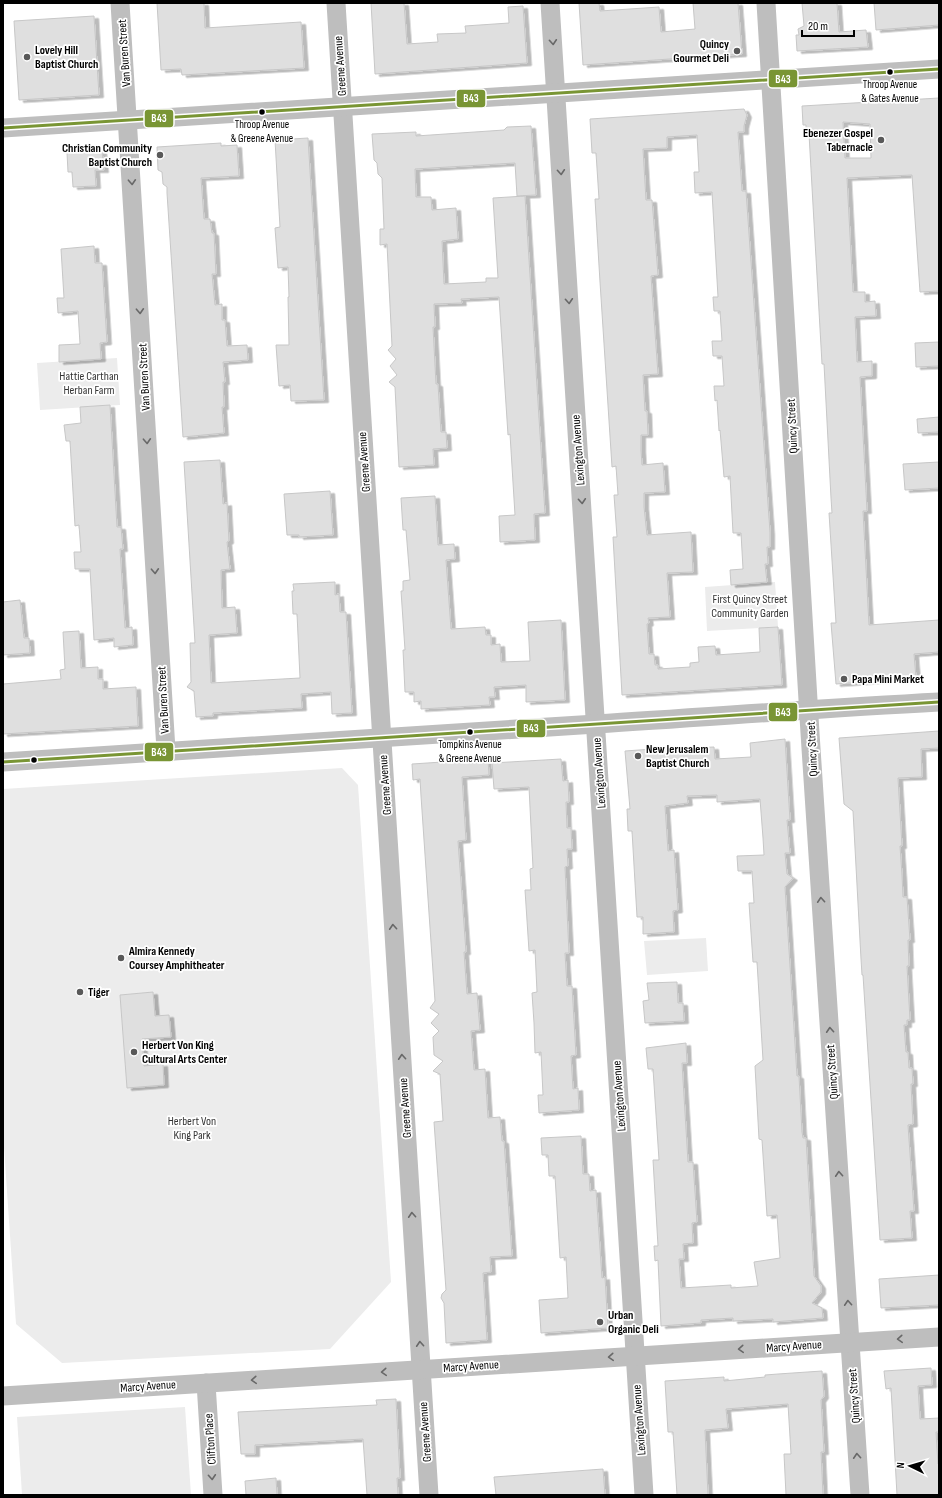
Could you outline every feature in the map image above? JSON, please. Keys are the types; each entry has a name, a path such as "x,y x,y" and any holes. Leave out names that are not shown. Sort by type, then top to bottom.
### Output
{"street":[{"name":"Van Buren Street","path":"120,3 166,750"},
{"name":"Greene Avenue","path":"336,3 429,1495"},
{"name":"Lexington Avenue","path":"550,3 644,1495"},
{"name":"Quincy Street","path":"766,3 809,709 860,1495"},
{"path":"3,128 939,69"},
{"path":"3,762 166,750 382,738 809,709 939,702"},
{"name":"Marcy Avenue","path":"3,1396 939,1337"},
{"name":"Clifton Place","path":"206,1383 213,1495"}],"green space":[{"name":"Hattie Carthan Herban Farm","path":"117,358 120,405 40,410 37,363"},
{"name":"First Quincy Street Community Garden","path":"775,582 778,627 707,631 705,587"},
{"name":"Herbert Von King Park","path":"342,768 358,785 391,1282 330,1349 62,1363 16,1324 3,1132 3,789"},
{"path":"706,938 708,971 647,975 644,941"},
{"path":"185,1407 191,1495 22,1495 17,1417"}],"building":[{"path":"157,3 204,3 205,28 301,22 304,68 182,75 181,69 161,70"},
{"path":"371,3 404,3 407,44 438,42 437,34 466,33 465,26 509,23 508,7 523,6 527,63 375,74"},
{"path":"579,3 599,3 600,11 659,7 661,32 695,29 693,3 738,3 742,54 583,65"},
{"path":"802,3 837,3 839,32 866,30 868,47 797,51 796,35 799,35 798,29 804,26"},
{"path":"874,3 939,3 939,25 876,30"},
{"path":"94,16 99,95 19,100 14,21"},
{"path":"939,98 939,291 920,292 912,175 847,178 853,292 865,292 865,302 875,301 876,316 855,317 857,362 872,361 872,376 860,377 867,511 863,511 869,625 939,620 939,652 914,654 916,678 836,684 831,623 836,623 829,513 832,513 824,364 822,364 809,134 806,132 806,125 803,125 802,106","holes":["843,122 870,124 871,158 845,158"]},
{"path":"744,109 747,115 744,132 738,132 742,191 746,191 770,532 770,547 767,547 768,564 765,564 767,582 731,585 730,570 743,569 741,533 733,533 730,476 724,477 717,400 715,401 714,386 724,386 722,356 713,356 712,341 722,341 720,311 714,311 713,297 718,297 712,192 695,193 694,172 699,172 697,135 667,137 667,148 643,149 646,200 652,200 658,275 651,276 658,374 643,375 648,435 641,435 641,450 642,465 663,463 665,492 644,493 644,507 647,535 691,532 693,572 667,573 670,617 648,618 649,623 647,624 649,654 654,654 655,665 658,665 658,669 690,667 690,663 699,662 698,647 715,646 716,655 760,652 759,628 778,627 782,685 622,695 613,537 617,537 614,495 618,495 616,466 612,467 595,199 599,199 596,153 592,153 590,119"},
{"path":"531,126 536,195 517,196 515,163 415,169 416,197 431,197 432,210 456,208 458,239 442,241 444,284 486,282 486,278 498,278 493,198 525,196 545,513 534,514 535,540 500,542 499,516 515,515 499,297 461,299 462,303 434,304 435,327 433,327 436,384 438,384 441,432 446,432 447,448 433,449 434,465 399,467 395,387 389,382 397,375 390,366 396,359 388,350 392,346 387,244 380,245 380,229 384,229 382,178 378,174 377,163 374,160 372,134 416,132 416,136 504,130 507,127"},
{"path":"308,138 324,400 291,401 290,385 279,386 276,345 289,345 289,297 288,267 278,268 275,228 280,227 275,140"},
{"path":"221,143 221,146 237,145 239,176 201,178 204,219 210,219 212,233 214,233 216,274 212,274 215,305 222,304 222,320 225,320 227,346 247,345 248,360 223,362 225,382 223,382 224,407 222,407 224,433 183,437 167,187 163,184 162,172 158,170 157,147"},
{"path":"102,151 104,170 95,170 96,186 73,187 72,172 68,172 67,153"},
{"path":"94,246 95,263 102,263 107,342 100,343 101,359 59,362 59,345 80,344 78,311 58,313 57,298 64,298 61,249"},
{"path":"939,342 939,366 916,367 915,343"},
{"path":"110,405 117,527 121,527 123,549 120,549 125,628 132,627 133,645 114,647 114,638 94,640 90,569 75,569 74,552 81,552 79,525 75,526 70,441 66,441 64,425 81,423 80,407"},
{"path":"939,417 939,432 918,433 917,419"},
{"path":"220,460 223,504 227,503 229,541 227,542 230,569 221,570 222,608 235,607 237,633 209,635 211,683 300,678 297,614 293,614 293,584 335,582 335,595 339,594 340,612 346,612 352,713 332,714 331,692 301,694 302,708 213,713 213,716 196,717 194,691 187,687 191,682 190,643 195,643 184,462"},
{"path":"939,462 939,488 905,490 903,464"},
{"path":"330,491 333,535 299,537 299,535 287,535 284,494"},
{"path":"435,496 438,545 454,544 455,559 446,560 451,629 485,627 486,635 491,635 491,645 500,644 501,662 530,661 528,622 561,620 565,700 526,702 526,685 494,687 495,697 489,697 490,705 421,709 421,701 414,702 414,692 405,692 403,650 405,650 401,591 403,591 403,581 410,580 406,530 403,530 401,498"},
{"path":"20,600 24,638 29,638 30,653 3,655 3,602"},
{"path":"79,631 81,668 98,667 98,679 103,679 103,689 136,687 138,726 3,734 3,684 61,679 60,670 65,669 63,632"},
{"path":"939,731 939,748 921,749 922,777 898,778 903,897 907,897 910,940 908,940 909,966 907,966 910,1020 907,1020 907,1025 904,1025 906,1052 908,1052 909,1068 912,1068 913,1084 911,1084 913,1124 908,1125 914,1211 910,1211 912,1238 880,1240 862,975 853,811 844,804 839,738"},
{"path":"785,739 790,820 787,820 790,853 785,853 787,874 793,878 785,887 797,1076 799,1076 802,1132 803,1138 806,1138 814,1276 821,1286 821,1292 812,1303 822,1308 823,1318 773,1322 773,1319 733,1321 733,1318 701,1320 701,1323 661,1326 658,1260 655,1261 654,1246 658,1246 653,1160 659,1160 653,1069 648,1069 646,1048 686,1043 687,1063 682,1063 688,1162 693,1162 697,1222 692,1223 693,1243 683,1244 684,1259 679,1259 681,1288 731,1285 731,1288 758,1286 754,1262 780,1258 777,1215 767,1216 762,1140 759,1139 755,1066 763,1060 757,962 753,962 749,903 754,903 752,871 738,871 737,856 764,855 763,838 760,799 717,802 717,795 687,796 688,803 665,806 668,851 674,850 678,910 673,911 674,932 643,934 643,917 637,917 632,831 628,831 627,809 630,809 625,751 714,747 715,759 751,757 750,743"},
{"path":"488,759 489,775 462,777 466,840 458,841 466,952 464,952 467,994 477,993 480,1030 471,1031 474,1070 485,1069 488,1118 500,1117 502,1141 504,1141 512,1256 490,1257 491,1272 483,1273 487,1340 446,1343 444,1303 441,1298 442,1294 446,1290 434,1122 443,1121 440,1074 433,1071 443,1061 434,1055 433,1037 439,1031 431,1023 439,1014 430,1008 435,1001 420,779 413,780 412,764"},
{"path":"561,759 563,781 568,780 569,802 566,802 567,828 571,828 572,849 567,849 568,866 565,867 569,953 565,953 567,986 572,986 576,1055 571,1056 573,1089 578,1088 579,1110 539,1113 538,1095 543,1095 541,1052 535,1053 532,993 537,992 535,950 529,951 525,890 531,890 530,869 533,868 529,787 494,789 492,763"},
{"path":"677,982 678,1003 683,1003 684,1021 645,1023 643,1001 649,1000 647,983"},
{"name":"Herbert Von King Cultural Arts Center","path":"153,992 155,1016 169,1015 171,1037 142,1039 144,1066 163,1064 164,1085 127,1088 120,995"},
{"path":"581,1136 583,1174 589,1174 590,1191 596,1190 602,1278 605,1277 608,1328 541,1333 539,1300 568,1298 566,1257 560,1258 555,1176 549,1176 548,1155 542,1155 541,1138"},
{"path":"939,1275 939,1305 881,1308 879,1279"},
{"path":"931,1368 932,1385 918,1386 920,1419 939,1418 939,1432 936,1432 939,1464 939,1495 897,1495 891,1388 886,1389 884,1371"},
{"path":"822,1371 824,1396 821,1400 824,1452 821,1452 823,1495 786,1495 784,1454 791,1454 788,1404 726,1409 728,1428 705,1430 708,1495 677,1495 673,1432 668,1432 665,1381 724,1377 724,1381 765,1377 765,1375"},
{"path":"396,1399 400,1478 397,1478 398,1495 367,1495 363,1439 255,1445 255,1454 241,1454 238,1412 377,1405 376,1400"},
{"path":"603,1469 605,1495 496,1495 494,1477"},
{"path":"276,1478 277,1495 246,1495 245,1481"}],"transit line":[{"name":"B43","path":"3,128 939,69"},
{"name":"B43","path":"3,762 939,702"}],"place":[{"name":"Quincy Gourmet Deli","path":"737,51"},
{"name":"Lovely Hill Baptist Church","path":"27,57"},
{"name":"Throop Avenue & Gates Avenue","path":"890,72"},
{"name":"Throop Avenue & Greene Avenue","path":"262,112"},
{"name":"Ebenezer Gospel Tabernacle","path":"881,140"},
{"name":"Christian Community Baptist Church","path":"160,155"},
{"name":"Papa Mini Market","path":"844,679"},
{"name":"Tompkins Avenue & Greene Avenue","path":"470,732"},
{"name":"New Jerusalem Baptist Church","path":"638,756"},
{"name":"Almira Kennedy Coursey Amphitheater","path":"121,958"},
{"name":"Tiger","path":"80,992"},
{"name":"Herbert Von King Cultural Arts Center","path":"134,1052"},
{"name":"Urban Organic Deli","path":"600,1322"}]}
